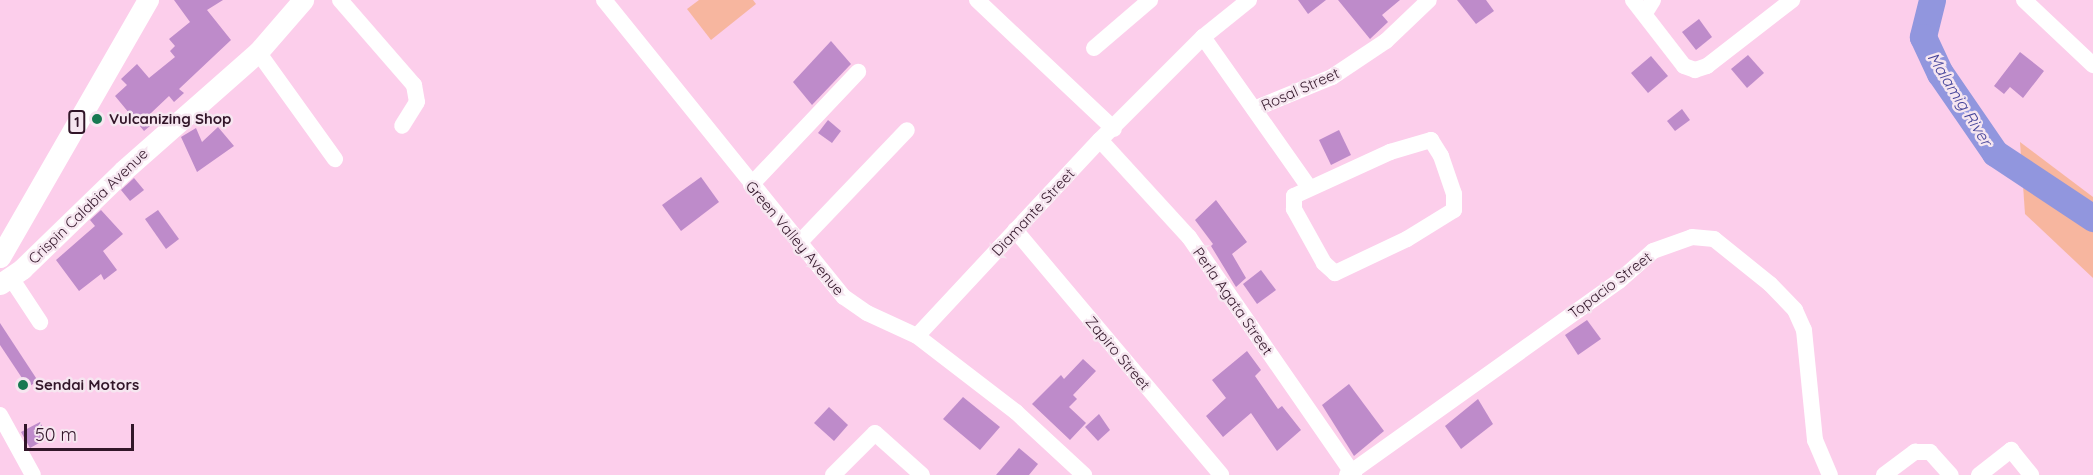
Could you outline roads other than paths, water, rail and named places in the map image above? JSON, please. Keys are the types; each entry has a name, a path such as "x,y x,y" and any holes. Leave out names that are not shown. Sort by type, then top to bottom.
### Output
{"main road":[{"name":"1","path":"0,257 148,0"},
{"name":"Crispin Calabia Avenue","path":"5,281 123,171 258,52 303,0"}],"street":[{"path":"340,0 414,86 417,102 402,126"},
{"name":"Green Valley Avenue","path":"604,0 751,185 844,297 867,314 917,336 1016,412 1084,475"},
{"path":"977,0 1114,129"},
{"path":"1094,48 1150,0"},
{"name":"Diamante Street","path":"917,336 1100,140 1114,129 1203,37 1249,0"},
{"name":"Rosal Street","path":"1254,109 1332,77 1386,41 1429,0"},
{"path":"1633,0 1649,7 1684,66 1695,70 1707,66 1792,0"},
{"path":"2024,0 2092,62"},
{"path":"1203,37 1309,187"},
{"path":"258,52 335,159"},
{"path":"751,185 858,72"},
{"path":"799,243 907,130"},
{"name":"Perla Agata Street","path":"1100,140 1189,237 1351,474"},
{"path":"1431,140 1454,194 1454,210 1407,239 1335,273 1324,263 1294,209 1294,196 1309,187 1431,140"},
{"name":"Zapiro Street","path":"1015,230 1221,475"},
{"name":"Topacio Street","path":"1351,474 1619,281 1653,251 1692,237 1714,239 1770,284 1795,310 1804,330 1815,440 1830,475"},
{"path":"5,281 40,322"},
{"path":"0,415 33,475"},
{"path":"833,475 875,433 922,475"},
{"path":"1979,475 2012,450 2031,475"},
{"path":"1884,475 1915,452 1930,452 1951,475"}],"waterway":[{"name":"Malamig River","path":"1932,0 1923,37 1940,73 1995,153 2093,218"}],"place":[{"name":"Vulcanizing Shop","path":"97,119"},
{"name":"Sendai Motors","path":"23,385"}]}
